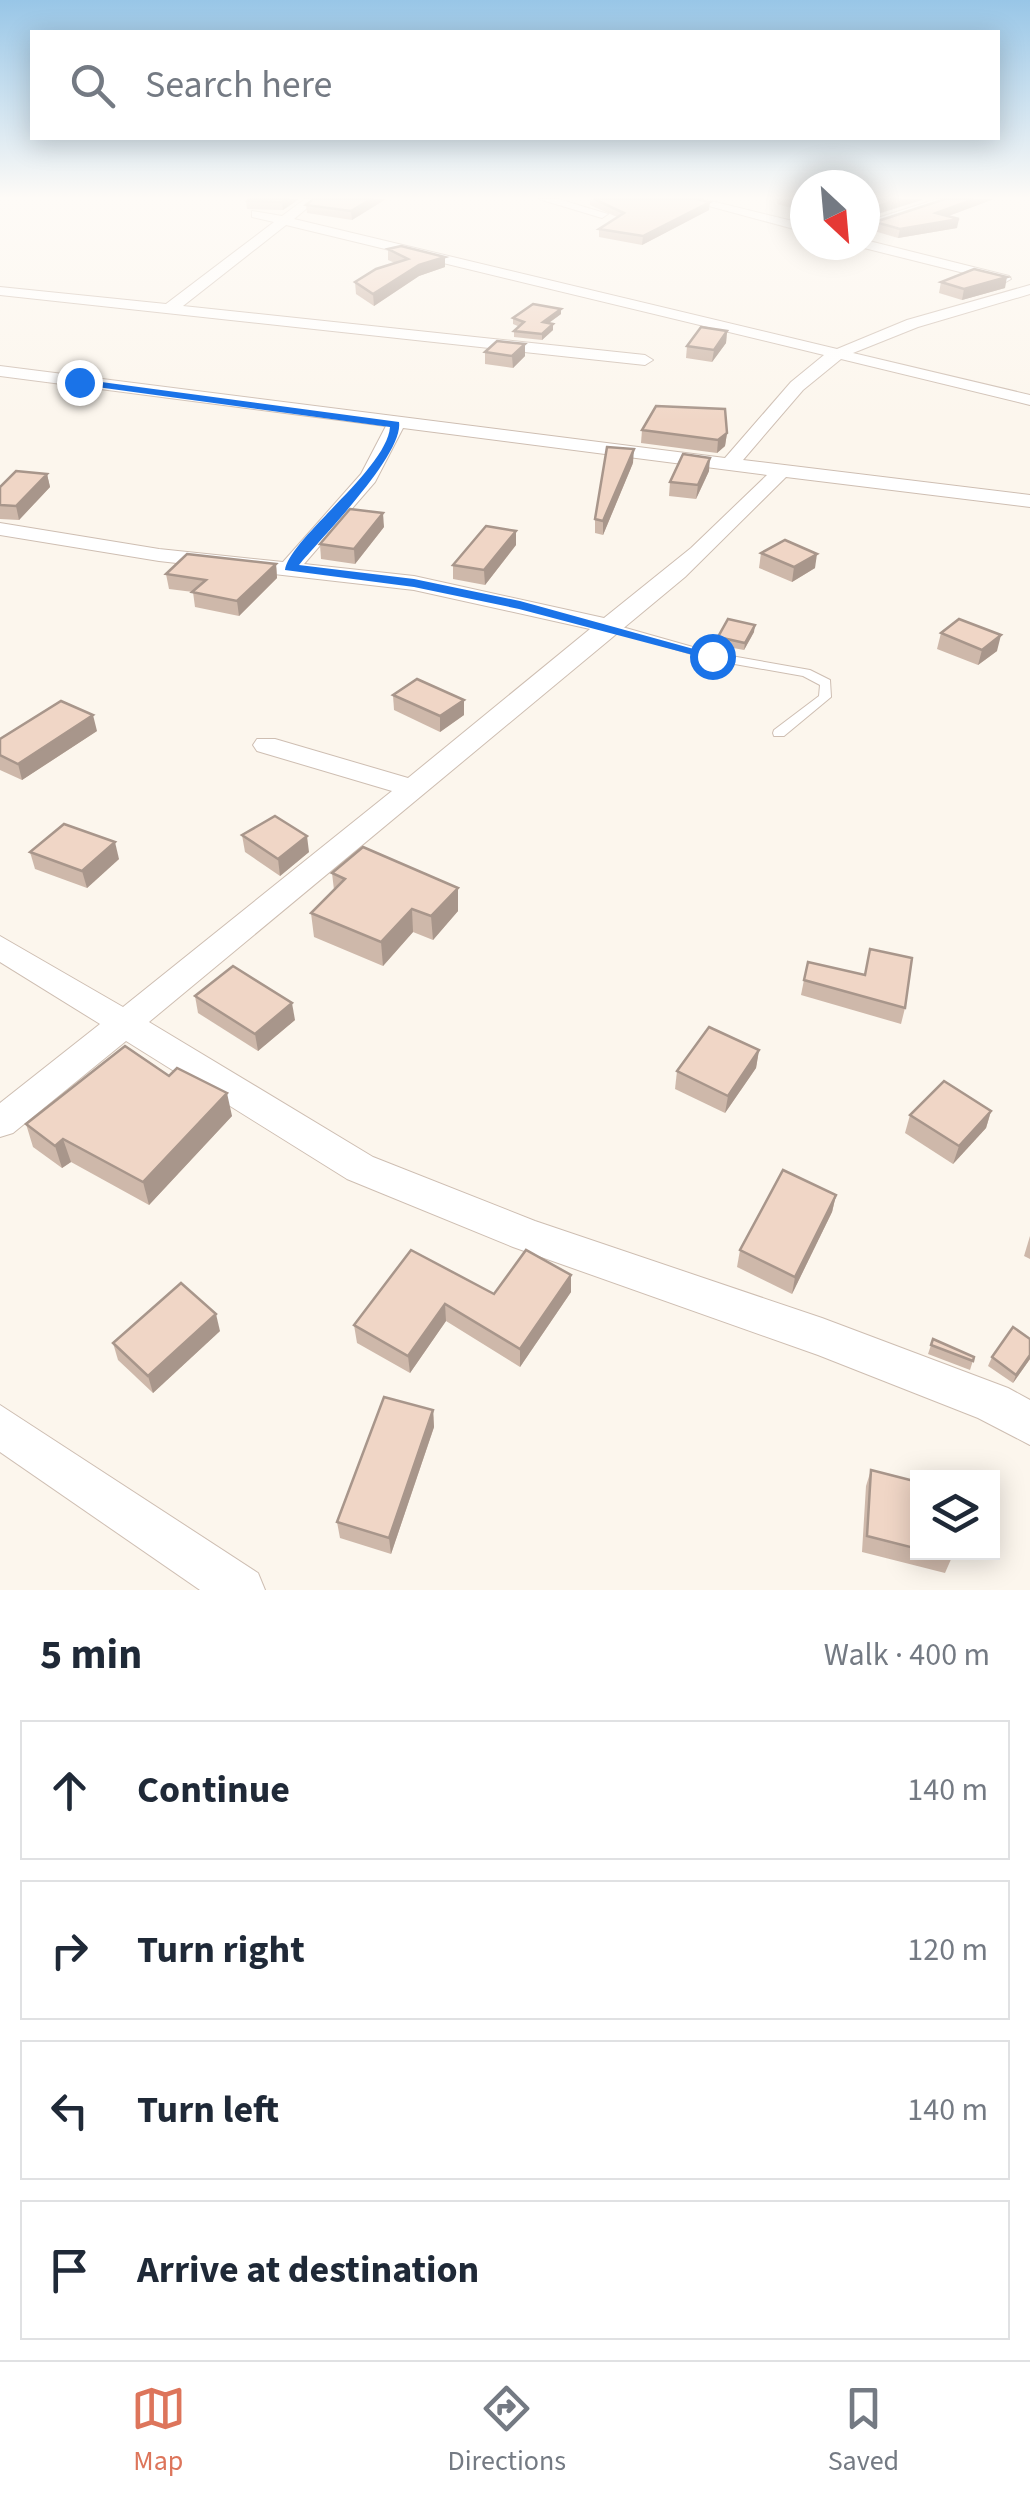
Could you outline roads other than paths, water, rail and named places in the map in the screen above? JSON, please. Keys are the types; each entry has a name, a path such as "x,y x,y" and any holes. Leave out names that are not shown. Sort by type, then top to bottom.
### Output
{"street":[{"path":"172,307 218,273"},
{"path":"510,273 1030,400"},
{"path":"974,273 1030,288"},
{"path":"731,463 806,376 843,352 1030,288"},
{"path":"0,291 645,360"},
{"path":"0,371 395,424 1030,501"},
{"path":"290,567 363,481 394,436 395,424"},
{"path":"0,1123 608,626 663,587 731,525 781,472"},
{"path":"0,529 159,555 414,583 608,626"},
{"path":"266,745 413,788"},
{"path":"0,948 360,1168 527,1234 822,1336 993,1403 1030,1424"},
{"path":"0,1426 242,1590"}],"lane":[{"path":"608,626 712,656 806,673 826,684 825,697 779,733"}]}
